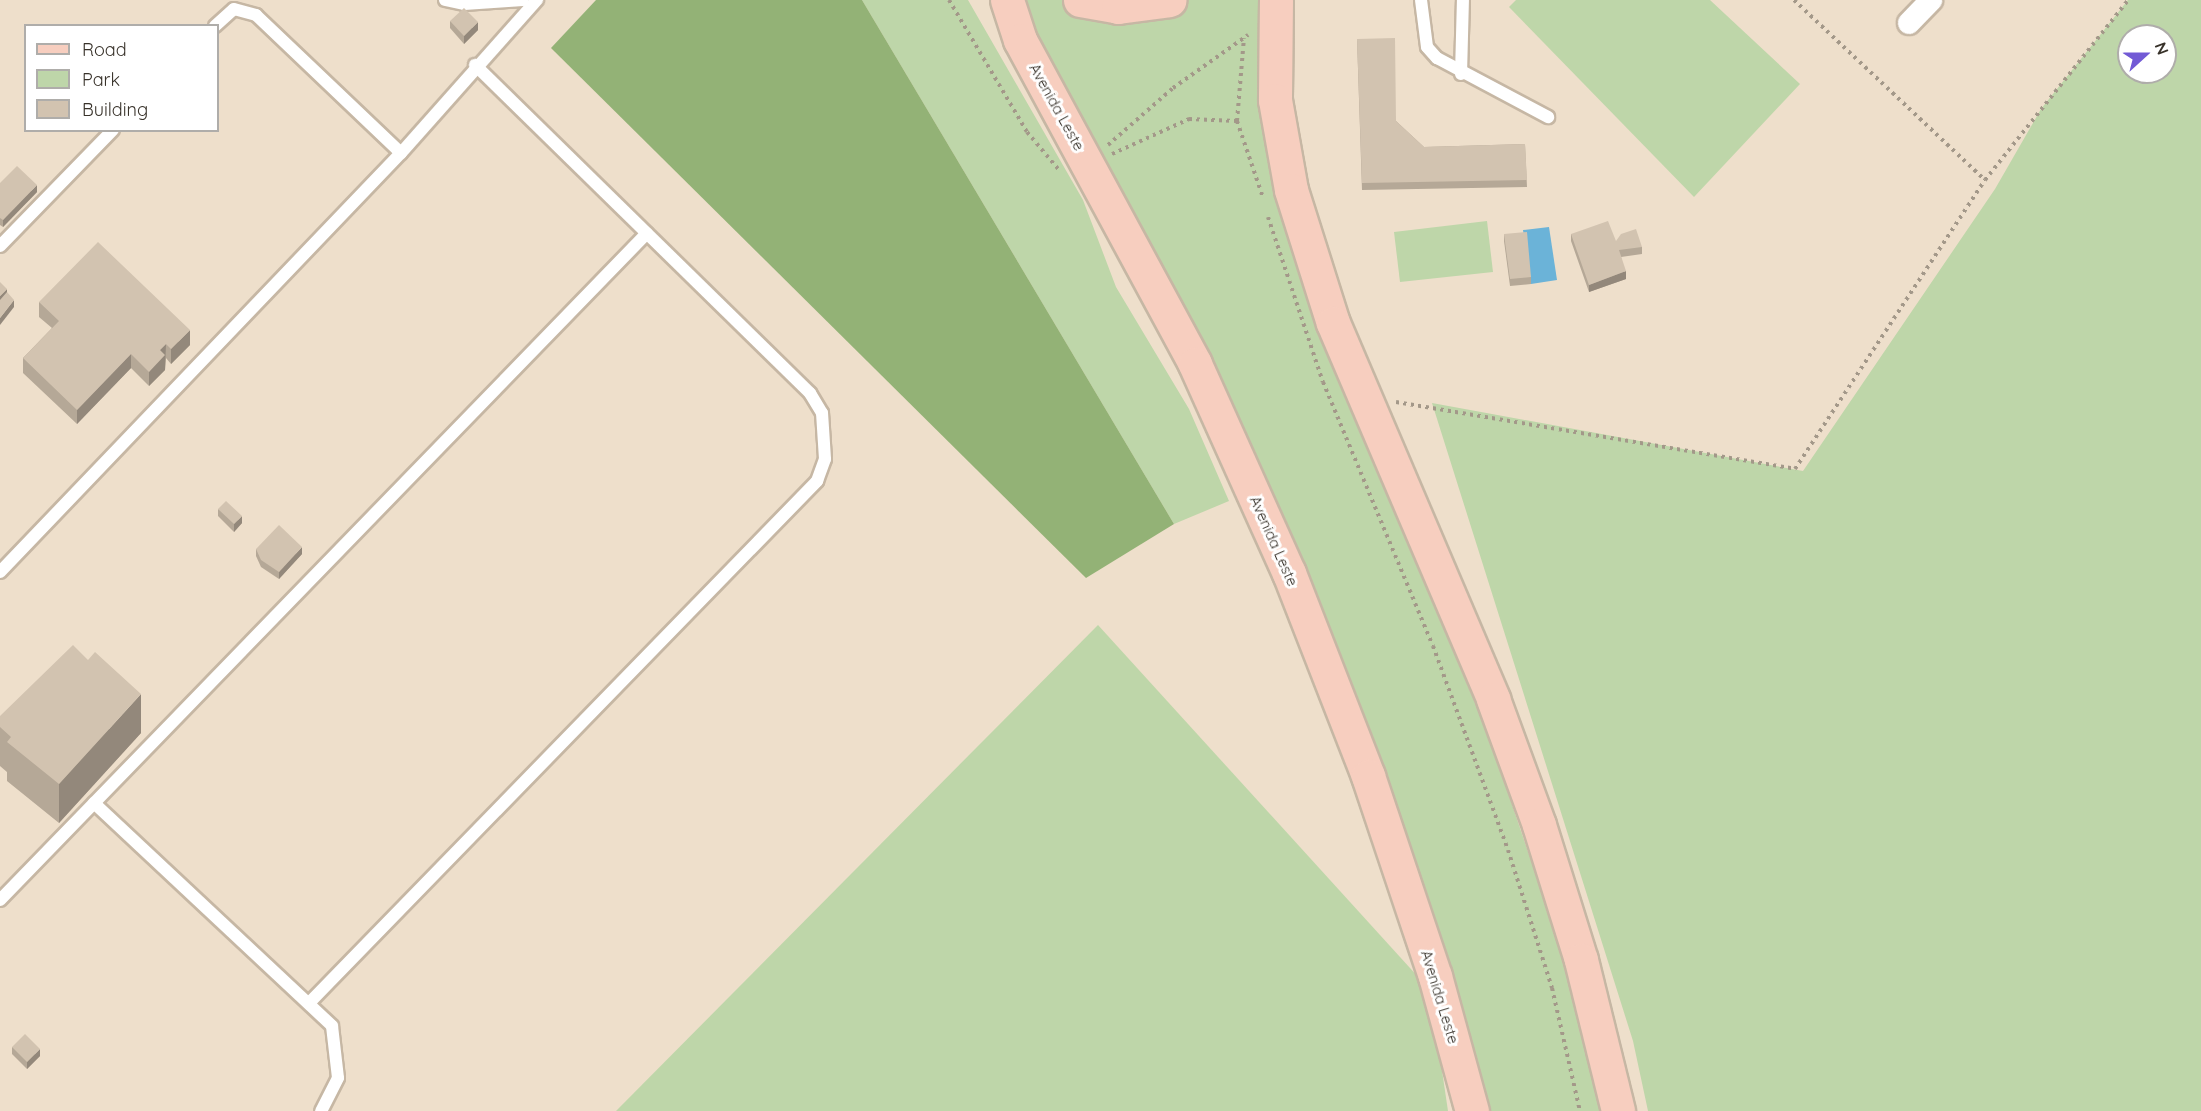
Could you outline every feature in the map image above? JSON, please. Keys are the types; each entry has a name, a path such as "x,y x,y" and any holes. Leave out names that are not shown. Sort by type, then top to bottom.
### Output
{"main road":[{"name":"Avenida Leste","path":"1007,0 1020,40 1195,364 1289,573 1368,776 1436,976 1472,1111"},
{"path":"1080,0 1118,7 1170,0"},
{"path":"1276,0 1275,100 1291,190 1364,397 1493,699 1539,825 1581,960 1618,1111"}],"street":[{"path":"1909,23 1931,0"}],"lane":[{"path":"445,0 464,4 523,0"},
{"path":"0,572 401,153 475,65 537,0"},
{"path":"1421,0 1426,47 1461,74 1548,117"},
{"path":"1461,74 1463,0"},
{"path":"217,24 234,9 256,15 401,153"},
{"path":"311,1001 817,481 827,436 810,393 475,65"},
{"path":"0,246 111,132"},
{"path":"0,900 647,233"},
{"path":"94,803 311,1001 332,1026 339,1052 338,1078 321,1111"}],"path":[{"path":"949,0 1027,132 1055,171 1067,169"},
{"path":"1794,0 1985,180"},
{"path":"1364,397 1795,469 1985,180 2128,0"},
{"path":"1105,147 1244,37 1257,33"},
{"path":"1244,37 1237,121 1264,201"},
{"path":"1108,156 1189,119 1237,121"},
{"path":"1267,213 1304,333 1433,646 1508,850 1552,987 1580,1111"}],"green space":[{"path":"596,0 862,0 1174,524 1086,578 551,48"},
{"path":"862,0 968,0 1083,200 1116,287 1189,409 1229,501 1174,524"},
{"path":"1014,0 1283,0 1301,181 1562,952 1605,1111 1481,1111 1292,571"},
{"path":"1516,0 1710,0 1800,84 1694,197 1509,7"},
{"path":"2128,0 2201,0 2201,1111 1648,1111 1633,1041 1432,403 1803,471 1995,189 2041,109"},
{"path":"1487,221 1493,272 1400,282 1394,232"},
{"path":"1098,625 1430,990 1448,1111 616,1111"}],"water":[{"path":"1549,227 1557,280 1531,284 1523,230"}],"building":[{"path":"464,8 478,22 464,36 450,21"},
{"path":"1395,38 1396,121 1424,147 1525,144 1527,180 1362,183 1357,39"},
{"path":"17,166 37,185 3,220 0,218 0,183"},
{"path":"1608,221 1616,241 1621,234 1636,229 1642,247 1619,250 1626,271 1589,285 1571,234"},
{"path":"1527,232 1531,277 1510,279 1504,234"},
{"path":"98,242 190,330 171,349 166,344 160,350 165,355 149,372 131,354 77,410 23,358 59,321 39,302"},
{"path":"0,282 7,289 0,296"},
{"path":"7,292 14,300 0,318 0,300"},
{"path":"226,501 242,516 234,524 218,509"},
{"path":"279,525 302,547 279,572 261,560 256,549"},
{"path":"73,645 88,660 95,652 141,694 59,784 7,742 11,737 0,727 0,716"},
{"path":"25,1034 40,1049 27,1062 12,1047"}]}
